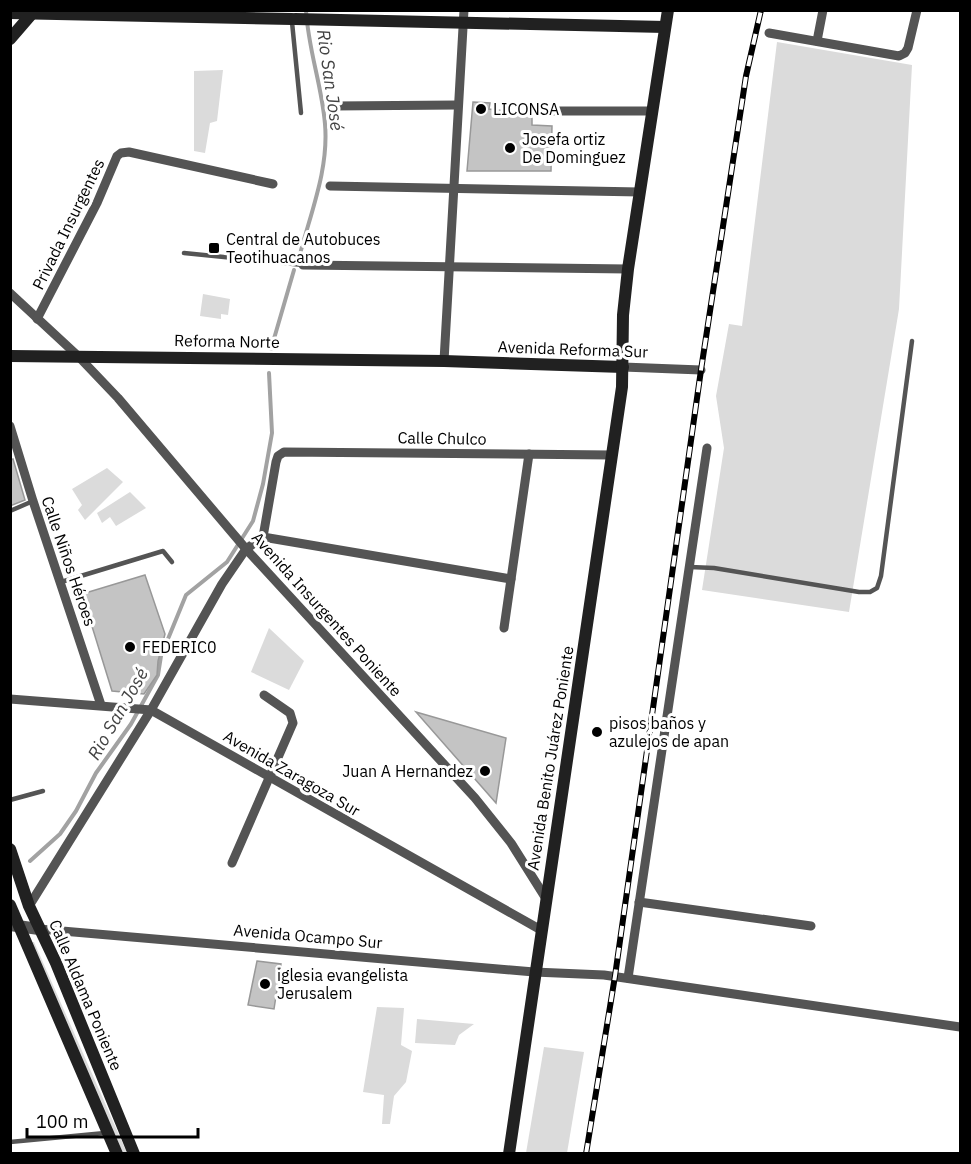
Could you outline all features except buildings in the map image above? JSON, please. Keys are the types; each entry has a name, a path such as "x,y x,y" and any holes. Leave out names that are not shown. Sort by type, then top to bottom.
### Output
{"main road":[{"name":"Avenida Benito Juárez Poniente","path":"509,1154 545,897 622,387 623,315 628,269 668,10"},
{"path":"10,39 33,12"},
{"path":"10,13 665,27"},
{"name":"Reforma Norte","path":"10,356 444,361"},
{"name":"Avenida Reforma Sur","path":"444,361 623,368"},
{"name":"Calle Aldama Poniente","path":"10,849 39,929 56,963 134,1154"},
{"name":"Calle Aldama Poniente","path":"10,905 14,925 117,1154"}],"street":[{"path":"444,361 464,10"},
{"path":"816,41 823,10"},
{"path":"769,33 899,56 908,48 917,10"},
{"path":"334,106 457,105"},
{"path":"553,111 653,111"},
{"name":"Privada Insurgentes","path":"37,319 97,203 117,156 121,153 129,152 273,184"},
{"path":"330,186 640,192"},
{"path":"303,265 628,269"},
{"name":"Avenida Insurgentes Poniente","path":"10,293 78,356 118,398 245,547 476,798 511,843 545,897"},
{"name":"Avenida Reforma Sur","path":"623,368 701,370"},
{"name":"Calle Niños Héroes","path":"10,426 101,705"},
{"path":"628,978 707,448"},
{"name":"Calle Chulco","path":"263,537 276,462 278,456 284,452 612,455"},
{"path":"504,628 529,454"},
{"path":"30,906 245,547 263,537 510,579"},
{"path":"232,863 293,723 290,713 264,695"},
{"name":"Avenida Zaragoza Sur","path":"10,699 147,710 541,930"},
{"path":"639,902 811,926"},
{"name":"Avenida Ocampo Sur","path":"14,925 534,972 604,975 960,1027"}],"lane":[{"path":"293,19 301,113"},
{"path":"184,253 303,265"},
{"path":"690,567 714,568 850,591 870,592 877,588 881,576 912,341"},
{"path":"10,511 33,501"},
{"path":"61,582 160,552 165,552 172,562"},
{"path":"10,800 44,791"},
{"path":"10,1142 108,1133"}],"shaded area":[{"path":"777,42 912,65 899,309 849,612 702,590 724,448 716,396 729,324 742,326"},
{"path":"223,70 217,121 210,123 205,153 194,151 194,71"},
{"path":"203,294 230,299 228,315 221,314 221,319 200,316"},
{"path":"107,468 123,482 85,520 78,510 82,505 72,489"},
{"path":"130,492 146,508 116,526 110,517 102,523 97,513"},
{"path":"269,628 304,661 289,690 251,672"},
{"path":"29,942 34,942 127,1153 123,1153"},
{"path":"377,1007 404,1008 401,1045 412,1051 406,1082 394,1096 390,1124 382,1124 384,1095 363,1092"},
{"path":"417,1019 474,1024 459,1035 455,1045 415,1043"},
{"path":"544,1047 584,1052 567,1153 526,1153"}],"waterway":[{"name":"Rio San José","path":"299,258 318,192 325,141 323,110 309,39 306,10"},
{"name":"Rio San José","path":"271,349 294,270"},
{"name":"Rio San José","path":"30,861 60,834 76,811 96,773 131,724 158,675 161,656 186,595 227,562 253,521 263,484 272,433 269,373"}],"railway":[{"path":"586,1154 615,976 701,370 746,76 761,10"}],"place":[{"name":"LICONSA","path":"481,109"},
{"name":"Josefa ortiz De Dominguez","path":"510,148"},
{"name":"Central de Autobuces Teotihuacanos","path":"214,248"},
{"name":"FEDERIC0","path":"130,647"},
{"name":"pisos baños y azulejos de apan","path":"597,732"},
{"name":"Juan A Hernandez","path":"485,771"},
{"name":"iglesia evangelista Jerusalem","path":"265,984"}]}
